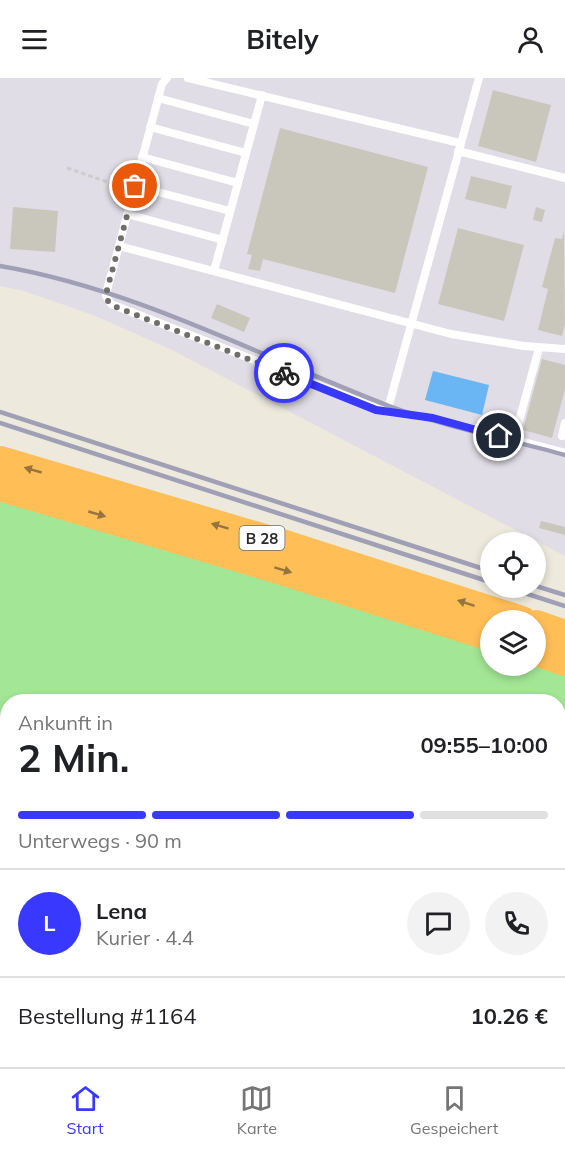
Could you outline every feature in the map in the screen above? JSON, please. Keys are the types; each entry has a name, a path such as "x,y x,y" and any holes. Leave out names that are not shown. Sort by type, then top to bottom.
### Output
{"highway":[{"name":"B 28","path":"0,461 277,543 487,610"},
{"name":"B 28","path":"0,486 279,569 480,633"},
{"path":"546,628 565,635"},
{"path":"546,654 565,661"}],"lane":[{"path":"167,78 162,84 158,98 107,290 106,296 111,304 364,406 387,412 433,418 565,453"},
{"path":"188,78 459,147 565,178"},
{"path":"387,412 479,78"},
{"path":"214,271 262,95"},
{"path":"158,98 254,124"},
{"path":"150,127 246,153"},
{"path":"142,157 238,183"},
{"path":"135,186 230,211"},
{"path":"127,214 223,240"},
{"path":"119,246 472,338 539,348 565,349"},
{"path":"518,425 539,348"},
{"path":"562,436 565,423"}],"shaded area":[{"path":"0,78 565,78 565,556 546,546 546,532 519,532 172,350 93,315 24,291 0,286"}],"green space":[{"path":"0,497 480,645 480,676 546,676 546,668 565,672 565,694 0,694"}],"water":[{"path":"433,371 489,385 482,415 425,400"}],"building":[{"path":"493,90 551,105 536,162 478,146"},
{"path":"280,128 428,167 395,293 263,259 260,271 248,269 252,255 247,254"},
{"path":"471,176 512,186 506,209 465,199"},
{"path":"13,207 58,211 55,252 10,249"},
{"path":"536,207 545,210 542,222 533,220"},
{"path":"458,228 524,245 504,321 438,304"},
{"path":"564,231 565,324 562,336 538,330 548,289 542,287 555,238 562,239"},
{"path":"217,304 250,318 244,332 211,318"},
{"path":"542,359 565,365 565,389 552,438 523,430"},
{"path":"541,521 565,527 565,535 539,528"}],"railway":[{"path":"0,266 51,277 149,307 389,406 454,427 565,455"},
{"path":"0,412 480,568"},
{"path":"0,423 480,579"},
{"path":"546,589 565,595"},
{"path":"540,598 565,606"}],"way so far":[{"path":"135,186 107,290 108,301 116,307 284,373"}],"route":[{"path":"284,373 376,410 433,418 499,436"}]}
